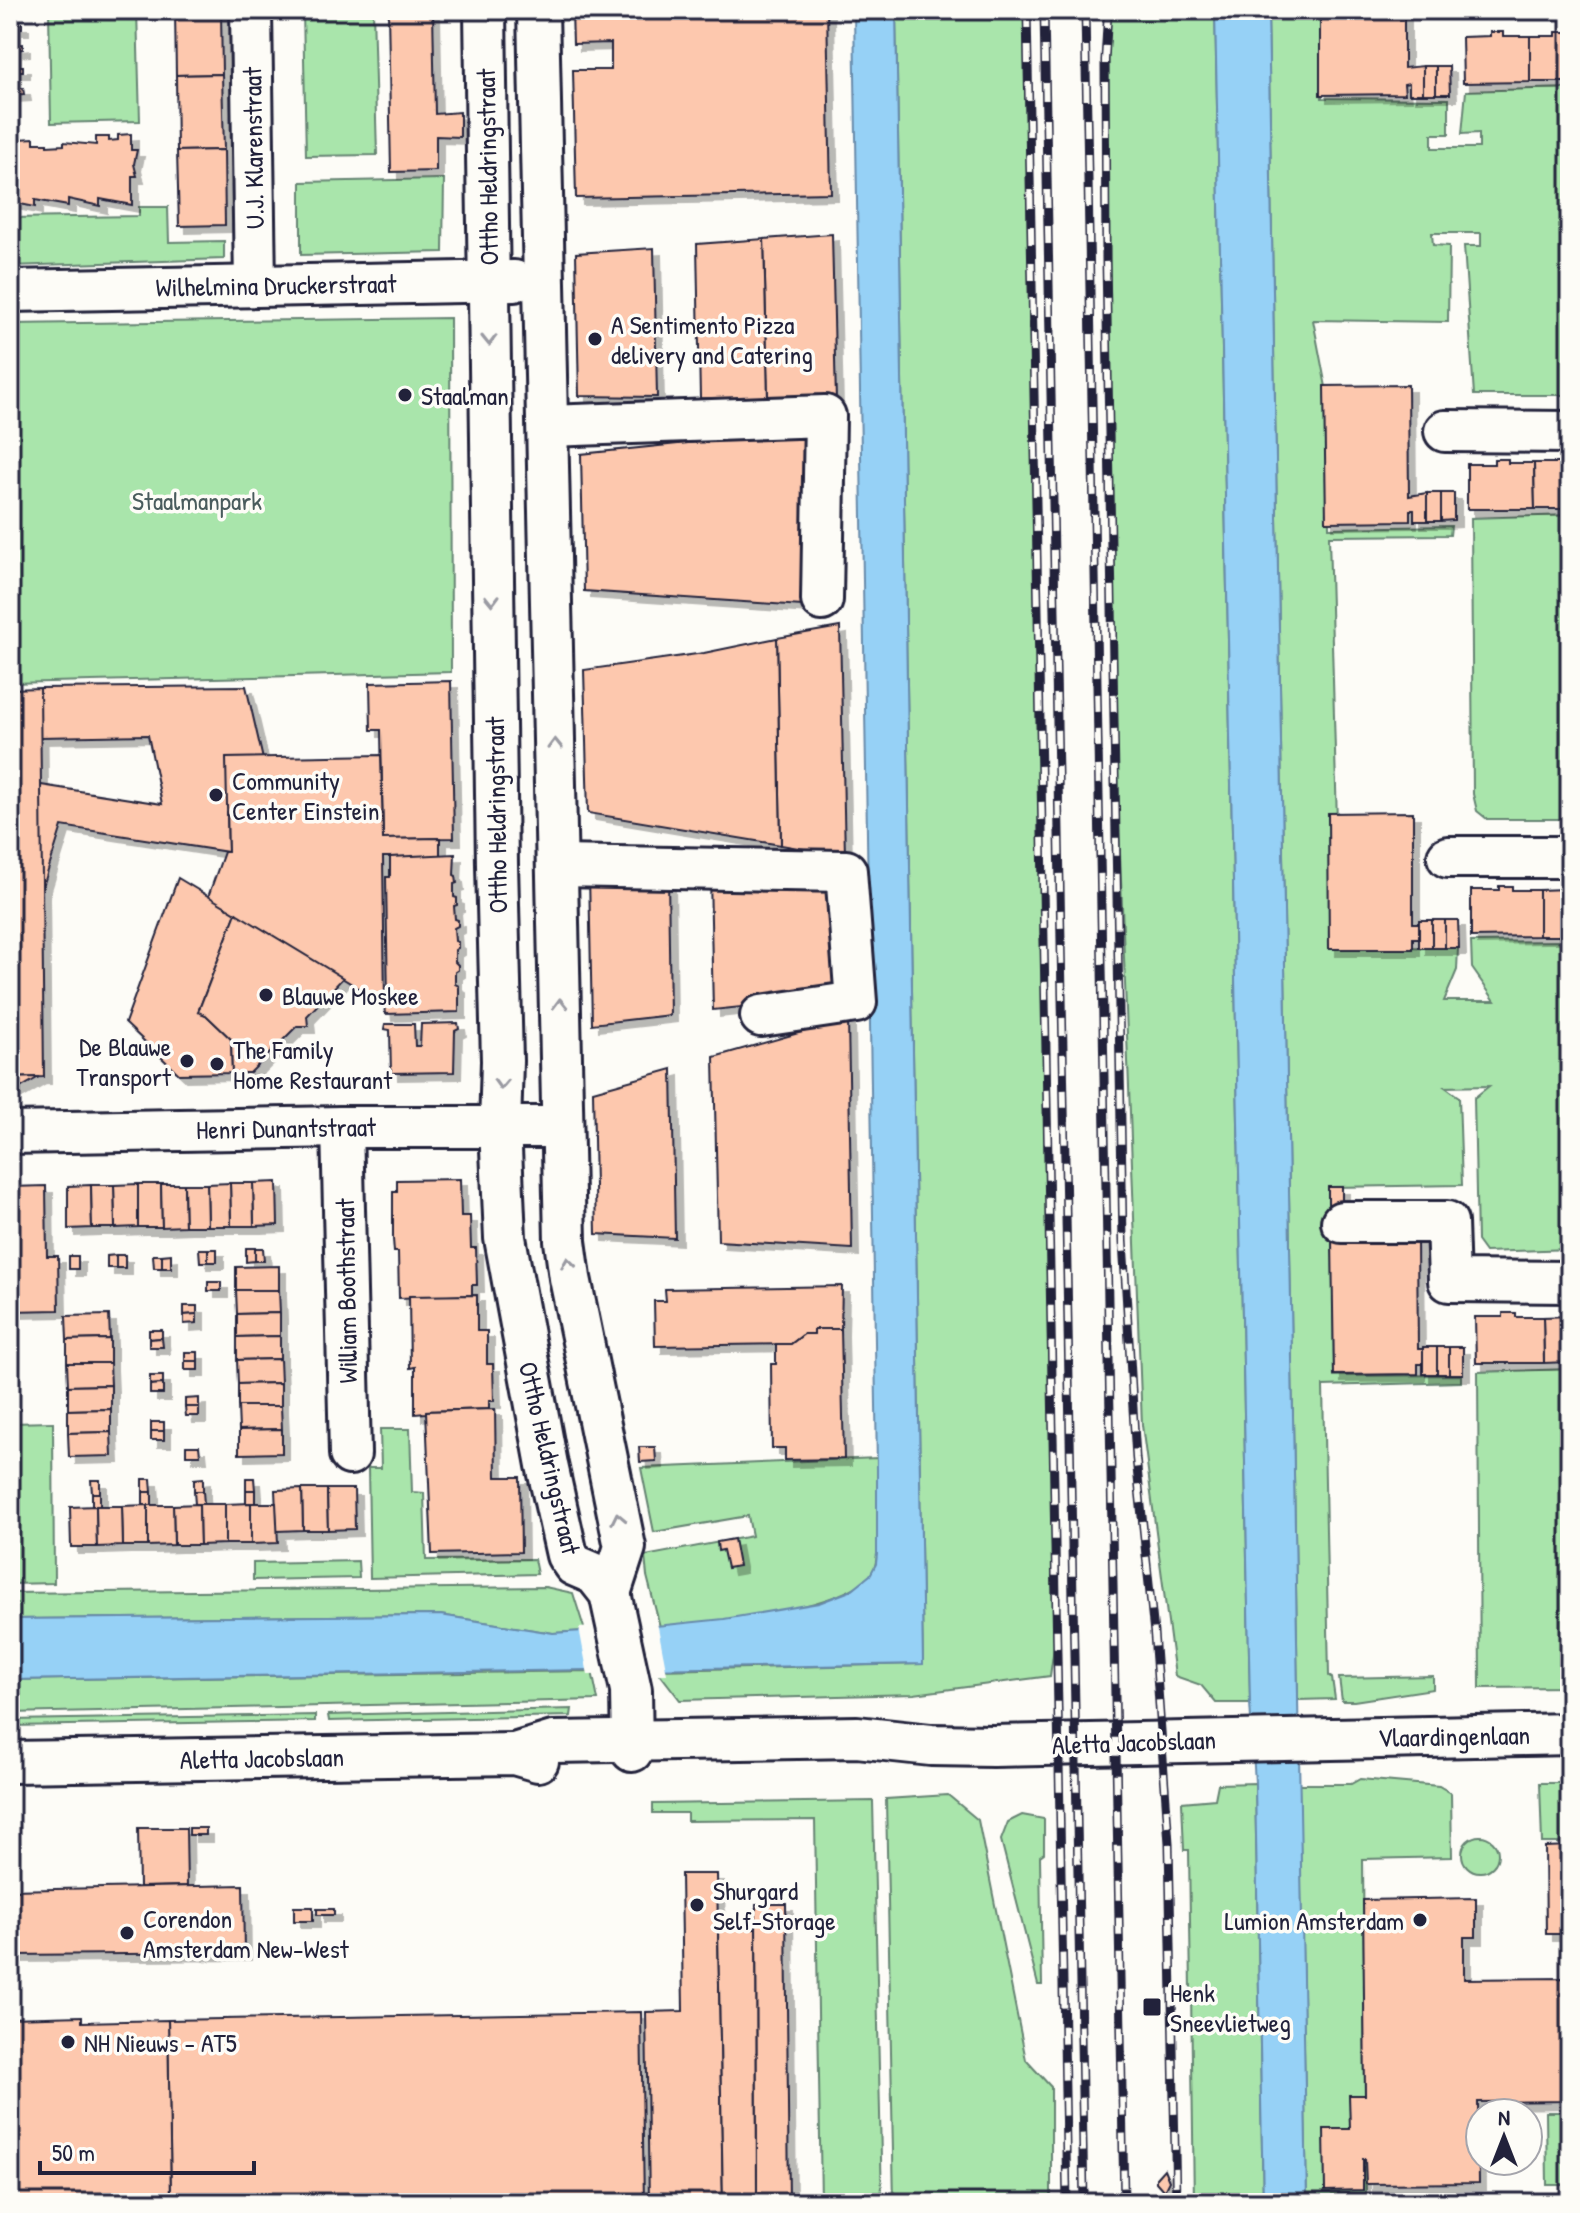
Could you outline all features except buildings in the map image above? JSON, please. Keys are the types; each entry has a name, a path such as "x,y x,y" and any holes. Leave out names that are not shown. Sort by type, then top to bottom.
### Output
{"street":[{"name":"U.J. Klarenstraat","path":"251,10 255,286"},
{"name":"Ottho Heldringstraat","path":"485,10 502,1061 500,1127 505,1238 567,1555 574,1565 595,1574 612,1602"},
{"name":"Ottho Heldringstraat","path":"538,10 558,866 573,1044 562,1127 565,1241 625,1547 612,1602"},
{"name":"Wilhelmina Druckerstraat","path":"10,291 542,280"},
{"path":"548,426 825,416 822,600"},
{"path":"1445,431 1570,432"},
{"path":"1448,857 1570,857"},
{"path":"558,866 846,871 856,1002 761,1016"},
{"name":"William Boothstraat","path":"342,1127 350,1454"},
{"name":"Henri Dunantstraat","path":"10,1133 562,1127"},
{"path":"1342,1222 1447,1222 1449,1281 1570,1282"},
{"path":"612,1602 631,1690 632,1746"},
{"name":"Vlaardingenlaan","path":"1337,1739 1570,1734"},
{"name":"Aletta Jacobslaan","path":"10,1762 514,1754 553,1742 632,1746 857,1737 931,1745 1007,1746 1337,1739"},
{"name":"Aletta Jacobslaan","path":"514,1754 555,1766 701,1765 857,1760 931,1745"}],"green space":[{"path":"49,10 137,10 140,121 51,123"},
{"path":"303,10 373,10 377,155 306,156"},
{"path":"896,10 1024,10 1054,1647 1050,1676 914,1694 680,1700 657,1670 923,1664"},
{"path":"1108,10 1215,10 1250,1703 1216,1703 1201,1685 1175,1676 1142,1425 1111,619"},
{"path":"1268,10 1321,10 1322,98 1449,99 1449,134 1432,134 1432,148 1479,148 1479,133 1462,134 1466,91 1570,88 1570,395 1474,395 1464,246 1481,246 1481,233 1432,233 1433,245 1449,246 1448,322 1313,320 1326,387 1329,528 1451,526 1450,535 1329,536 1337,946 1458,948 1457,970 1444,1001 1495,1001 1472,968 1471,942 1570,941 1570,1249 1485,1252 1477,1241 1474,1098 1489,1086 1445,1087 1459,1097 1462,1185 1332,1187 1334,1376 1461,1375 1461,1382 1323,1386 1329,1676 1335,1699 1298,1700"},
{"path":"444,179 443,252 301,255 301,182"},
{"path":"139,207 168,207 169,242 224,241 224,259 10,266 10,218 139,216"},
{"name":"Staalmanpark","path":"450,318 451,672 10,683 10,324"},
{"path":"1570,515 1570,819 1487,819 1477,811 1473,794 1471,518"},
{"path":"1570,1369 1570,1687 1480,1688 1478,1372"},
{"path":"53,1422 54,1583 10,1584 10,1423"},
{"path":"380,1429 410,1429 412,1492 424,1493 426,1560 534,1559 537,1574 370,1578 368,1468 381,1468"},
{"path":"877,1458 877,1554 869,1577 852,1589 801,1607 660,1627 645,1556 752,1536 748,1516 654,1532 641,1468"},
{"path":"358,1561 359,1578 253,1580 253,1563"},
{"path":"545,1587 573,1593 585,1631 553,1633 440,1615 10,1619 10,1593"},
{"path":"592,1671 598,1700 10,1713 10,1680"},
{"path":"1433,1676 1433,1689 1342,1701 1339,1678"},
{"path":"572,1709 571,1716 329,1721 328,1715"},
{"path":"315,1715 315,1721 10,1726 10,1720"},
{"path":"1360,1779 1439,1786 1451,1793 1452,1857 1363,1859 1366,2203 1307,2203 1299,1784 1351,1784"},
{"path":"1255,1783 1263,2203 1194,2203 1189,1850 1184,1850 1182,1802 1215,1799 1218,1784"},
{"path":"1540,1783 1570,1783 1570,1843 1542,1843"},
{"path":"948,1795 978,1820 1026,2060 1051,2087 1051,2203 894,2203 886,1799"},
{"path":"873,1801 882,2203 821,2203 815,1820 687,1821 687,1813 653,1813 653,1804"},
{"path":"1022,1815 1044,1819 1044,1853 1040,1856 1042,1985 1038,1985 1001,1840 1008,1822"},
{"path":"1480,1836 1493,1841 1498,1854 1493,1867 1480,1872 1467,1867 1462,1854 1467,1841"},
{"path":"1546,2112 1570,2112 1570,2185 1547,2185"}],"water":[{"path":"854,10 896,10 923,1664 10,1680 10,1619 440,1615 553,1633 724,1619 819,1603 850,1591 870,1575 876,1564"},
{"path":"1215,10 1268,10 1307,2203 1263,2203"}],"pier":[{"path":"657,1622 667,1674 588,1675 579,1628"}],"railway":[{"path":"1027,10 1067,2203"},
{"path":"1044,10 1084,2203"},
{"path":"1085,10 1124,2203"},
{"path":"1108,10 1105,60 1106,259 1123,1241 1136,1458 1154,1633 1169,1843 1176,2203"}],"place":[{"name":"A Sentimento Pizza delivery and Catering","path":"595,339"},
{"name":"Staalman","path":"405,395"},
{"name":"Community Center Einstein","path":"216,795"},
{"name":"Blauwe Moskee","path":"266,995"},
{"name":"De Blauwe Transport","path":"187,1061"},
{"name":"The Family Home Restaurant","path":"217,1064"},
{"name":"Shurgard Self-Storage","path":"697,1905"},
{"name":"Lumion Amsterdam","path":"1420,1920"},
{"name":"Corendon Amsterdam New-West","path":"127,1933"},
{"name":"Henk Sneevlietweg","path":"1152,2007"},
{"name":"NH Nieuws - AT5","path":"68,2042"}]}
